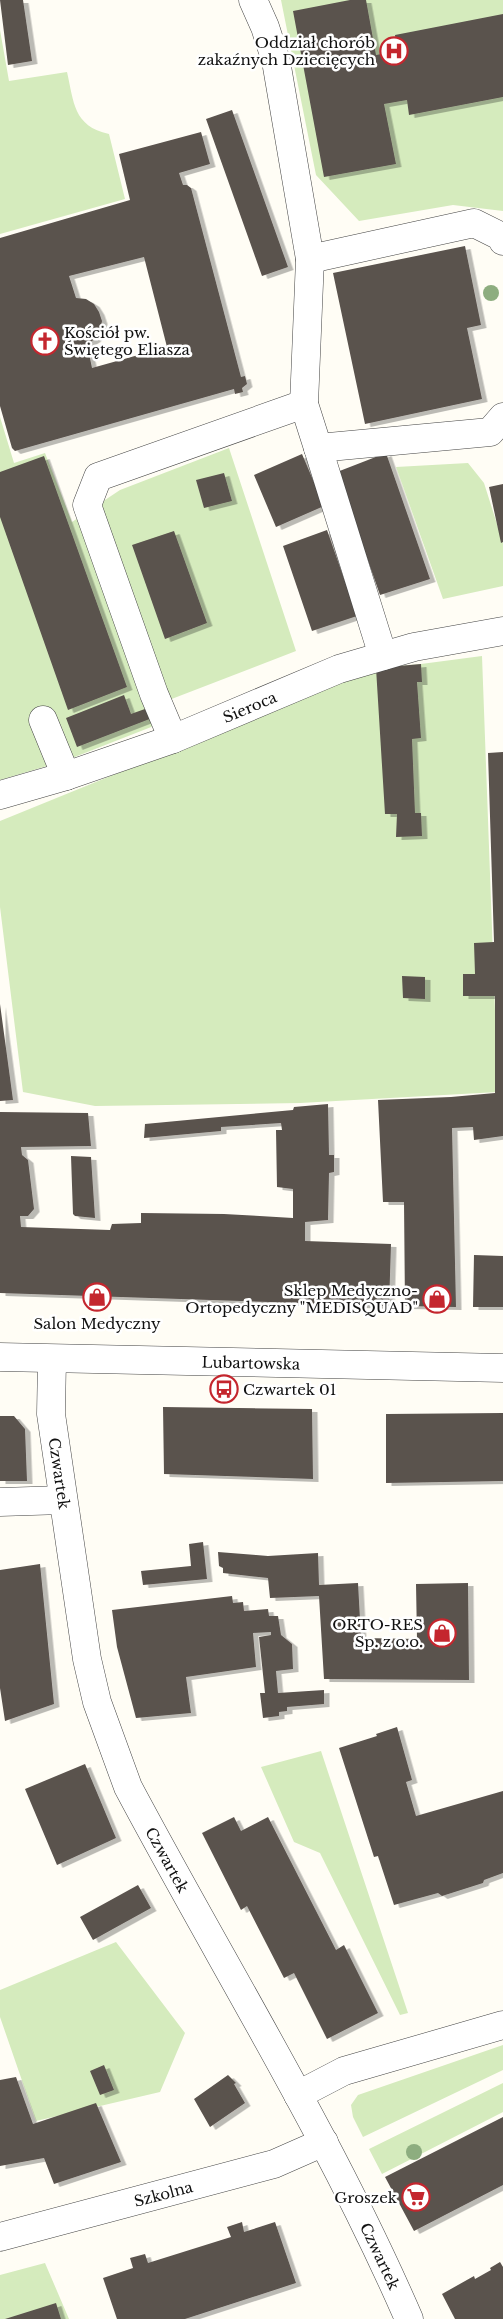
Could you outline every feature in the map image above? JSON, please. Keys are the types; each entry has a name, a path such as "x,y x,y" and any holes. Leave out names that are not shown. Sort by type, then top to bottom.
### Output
{"street":[{"path":"254,0 276,61 310,259 304,404 383,656"},
{"path":"310,259 474,223 502,238 503,241"},
{"path":"173,739 154,694 87,505 98,477 304,404"},
{"path":"318,448 490,432 503,417"},
{"name":"Sieroca","path":"0,795 66,776 173,739 339,669 414,647 503,631"},
{"path":"43,720 66,776"},
{"name":"Lubartowska","path":"0,1357 503,1368"},
{"name":"Czwartek","path":"52,1359 51,1414 87,1659 97,1702 122,1771 161,1848 324,2142 390,2275 409,2319"},
{"path":"0,1502 63,1500"},
{"path":"298,2095 344,2071 503,2026"},
{"name":"Szkolna","path":"0,2238 274,2164 324,2142"}],"green space":[{"path":"281,0 503,0 503,211 453,205 359,221 316,175"},
{"path":"0,30 9,81 67,72 74,103 82,119 97,130 109,134 125,199 0,234"},
{"path":"0,417 14,463 45,453 72,522 120,490 229,448 296,651 156,705 164,722 67,760 0,780"},
{"path":"468,463 484,483 503,543 503,586 443,599 396,467"},
{"path":"482,656 498,1092 300,1103 95,1106 23,1092 0,907 0,821 376,668"},
{"path":"321,1751 408,2013 400,2015 320,1853 294,1842 261,1767"},
{"path":"116,1942 185,2033 160,2092 36,2121 0,2017 0,1990"},
{"path":"503,2045 503,2070 363,2137 353,2117 351,2105 358,2095"},
{"path":"503,2083 503,2112 382,2174 369,2149"},
{"path":"45,2263 69,2319 0,2319 0,2275"}],"building":[{"path":"0,0 23,0 32,61 8,65"},
{"path":"350,0 366,0 376,55 397,51 395,35 503,14 503,97 409,115 407,100 384,104 396,164 324,177 293,11"},
{"path":"232,110 288,267 262,276 206,119"},
{"path":"201,132 210,164 179,173 183,185 191,188 241,377 245,376 247,384 242,388 243,392 235,394 234,389 15,451 12,448 0,406 0,238 130,200 119,154","holes":["144,257 167,347 92,368 87,344 95,339 100,331 102,321 94,304 86,299 76,298 69,276"]},
{"path":"465,246 481,325 467,328 482,399 365,424 333,273"},
{"path":"386,453 430,579 380,595 337,472"},
{"path":"302,454 324,506 276,527 254,475"},
{"path":"44,456 127,687 68,710 0,517 0,472"},
{"path":"224,473 232,501 204,508 196,480"},
{"path":"503,484 503,542 501,543 489,487"},
{"path":"327,530 357,616 312,631 283,546"},
{"path":"174,531 207,623 165,639 132,545"},
{"path":"421,664 422,682 417,682 421,738 412,739 415,813 421,813 422,836 396,837 397,814 385,814 376,668"},
{"path":"124,695 131,714 156,705 160,715 77,747 66,718"},
{"path":"503,752 503,1136 474,1140 473,1127 452,1128 456,1307 405,1306 404,1202 383,1202 378,1100 495,1093 495,996 463,996 463,974 475,974 474,943 494,942 488,753"},
{"path":"402,976 425,977 425,999 403,998"},
{"path":"0,1004 13,1100 0,1101"},
{"path":"328,1104 329,1155 334,1155 334,1172 329,1173 328,1220 305,1222 305,1241 391,1244 389,1306 0,1293 0,1112 88,1113 91,1146 21,1147 22,1155 28,1160 34,1209 28,1216 20,1216 21,1227 110,1230 112,1224 141,1223 141,1213 224,1214 293,1218 293,1189 277,1187 276,1130 282,1130 281,1123 221,1127 221,1131 144,1138 145,1124 293,1110 294,1107"},
{"path":"71,1156 91,1157 95,1218 75,1216 73,1214"},
{"path":"474,1255 503,1256 503,1307 473,1307"},
{"path":"163,1407 312,1409 313,1479 164,1474"},
{"path":"503,1413 503,1481 386,1483 386,1414"},
{"path":"0,1416 14,1416 25,1429 27,1481 0,1481"},
{"path":"203,1542 207,1579 143,1585 141,1571 191,1566 189,1544"},
{"name":"ORTO-RES Sp. z o.o.","path":"218,1552 268,1556 318,1553 319,1585 358,1583 361,1638 417,1639 416,1584 468,1583 469,1680 324,1679 319,1596 270,1598 268,1578 223,1573 223,1568 219,1566"},
{"path":"40,1564 54,1704 5,1721 0,1688 0,1570"},
{"path":"232,1596 233,1603 243,1602 244,1611 268,1609 269,1616 278,1616 281,1635 292,1644 293,1669 276,1671 278,1693 324,1690 324,1704 287,1707 287,1711 279,1712 279,1716 263,1718 260,1693 265,1693 259,1637 271,1635 271,1632 253,1633 256,1667 186,1677 191,1713 136,1718 117,1647 112,1610"},
{"path":"397,1727 412,1780 406,1782 416,1816 503,1791 503,1873 484,1880 483,1883 442,1896 438,1893 394,1905 378,1856 374,1857 339,1748 377,1736 376,1734"},
{"path":"85,1764 116,1838 57,1865 25,1789"},
{"path":"234,1817 241,1831 268,1817 336,1950 344,1945 378,2013 327,2039 294,1973 284,1978 247,1906 241,1910 202,1833"},
{"path":"138,1885 151,1908 93,1940 80,1917"},
{"path":"104,2065 114,2090 100,2095 90,2071"},
{"path":"228,2075 236,2083 234,2084 245,2103 210,2127 194,2099"},
{"path":"16,2077 33,2124 96,2103 121,2162 54,2184 44,2158 0,2166 0,2080"},
{"path":"503,2117 503,2185 414,2231 385,2177"},
{"path":"242,2222 244,2232 275,2222 296,2283 185,2319 117,2319 103,2278 133,2268 130,2258 145,2254 148,2263 231,2237 227,2227"},
{"path":"500,2262 503,2267 503,2319 455,2319 442,2294 474,2276 475,2279 491,2270 490,2268"},
{"path":"56,2303 61,2319 5,2319"}],"place":[{"name":"Oddział chorób zakaźnych Dziecięcych","path":"394,51"},
{"name":"Kościół pw. Świętego Eliasza","path":"45,341"},
{"name":"Salon Medyczny","path":"97,1297"},
{"name":"Sklep Medyczno- Ortopedyczny \"MEDISQUAD\"","path":"437,1299"},
{"name":"Czwartek 01","path":"224,1389"},
{"name":"ORTO-RES Sp. z o.o.","path":"442,1633"},
{"name":"Groszek","path":"416,2197"}]}
